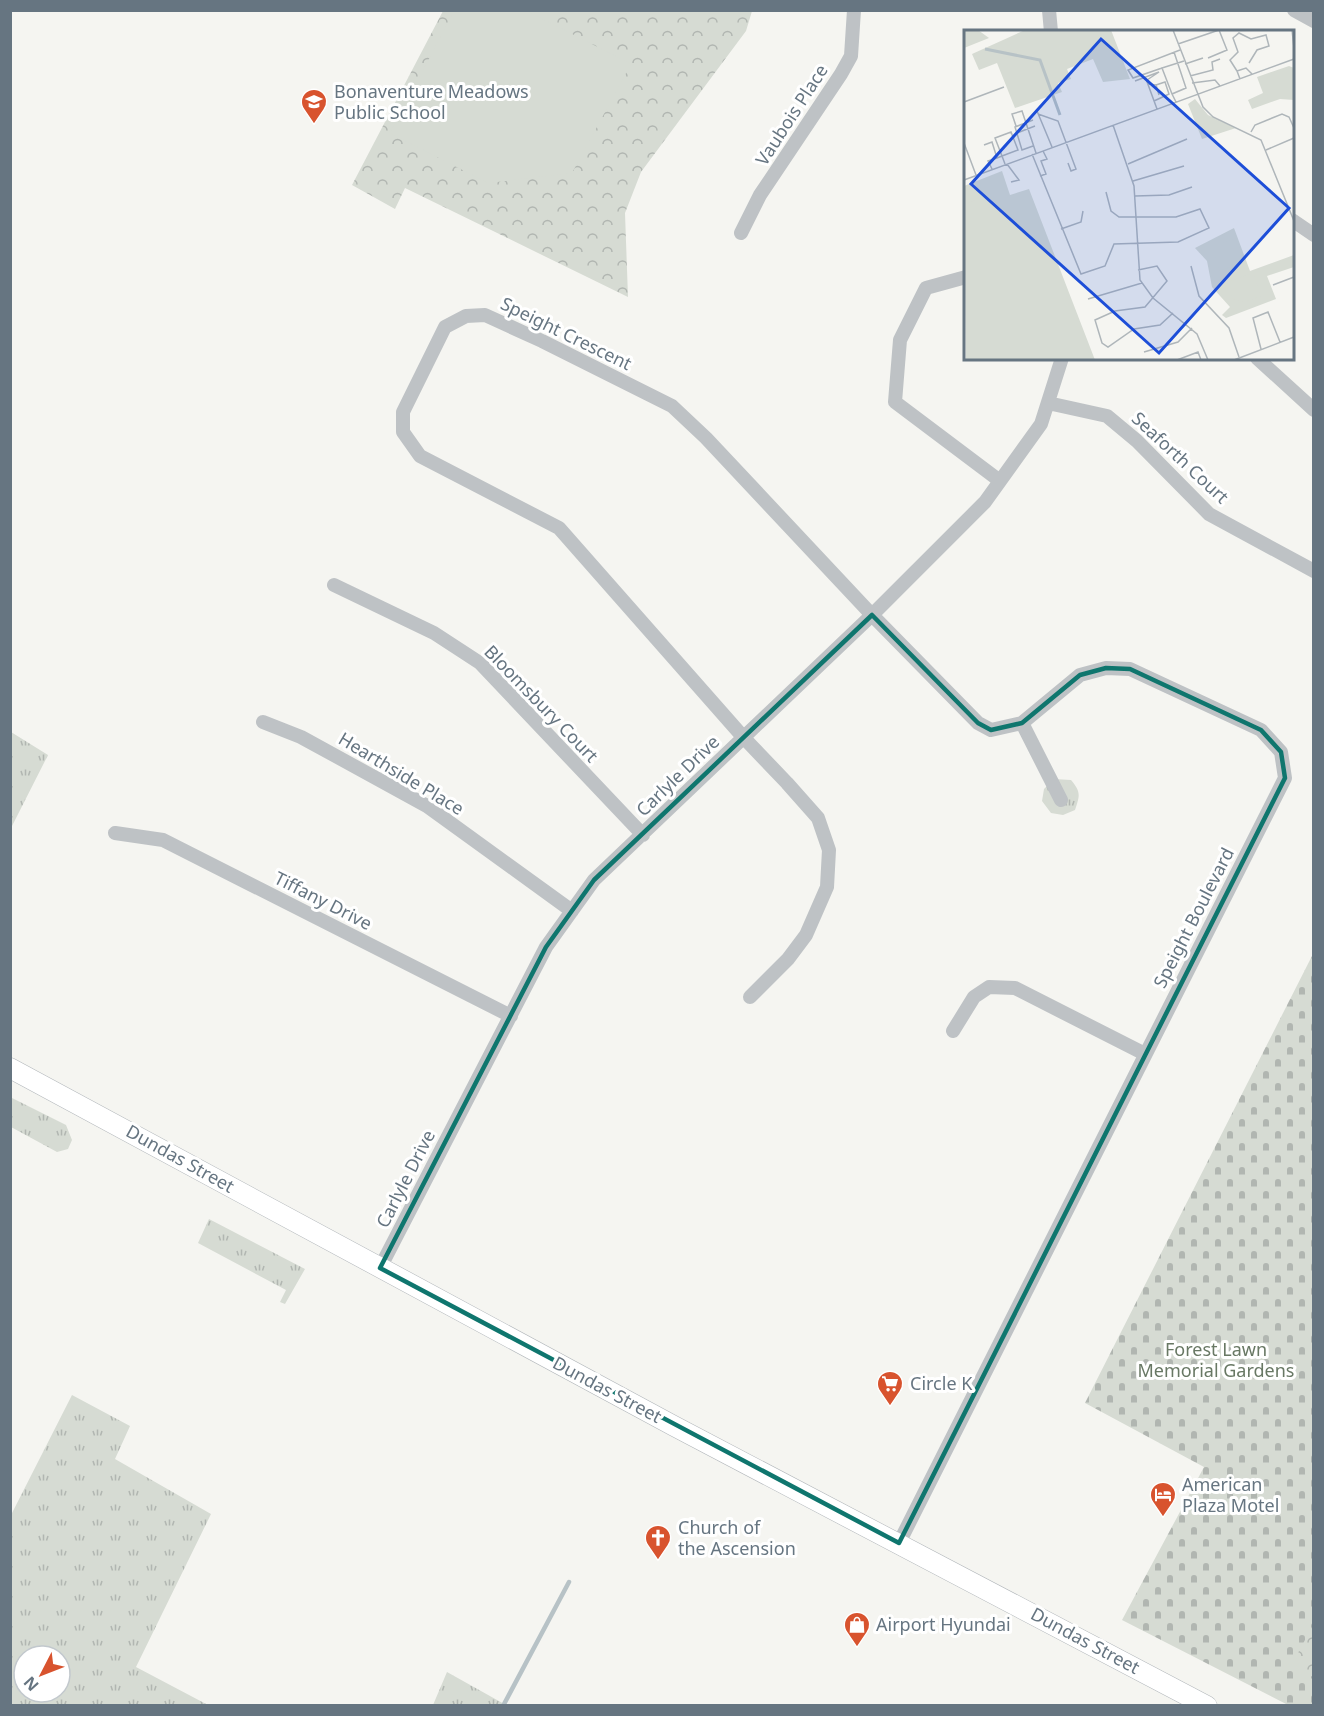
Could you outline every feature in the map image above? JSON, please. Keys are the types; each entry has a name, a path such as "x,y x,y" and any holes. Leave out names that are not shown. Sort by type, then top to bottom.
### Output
{"main road":[{"name":"Dundas Street","path":"10,1068 663,1420 1207,1706"}],"street":[{"name":"Vaubois Place","path":"741,233 760,195 851,56 854,10"},
{"path":"1049,10 1051,30"},
{"path":"1294,10 1314,21"},
{"path":"1294,221 1314,235"},
{"path":"964,278 926,288 900,340 895,402 1000,481"},
{"name":"Speight Crescent","path":"750,998 788,958 806,935 827,887 830,850 818,818 744,738 560,528 420,456 410,443 403,432 403,412 445,327 466,316 485,315 672,406 706,438 872,615"},
{"name":"Carlyle Drive","path":"380,1268 546,947 594,880 872,615 985,502 1041,424 1061,360"},
{"path":"1259,360 1314,410"},
{"name":"Seaforth Court","path":"1048,403 1107,416 1137,441 1209,514 1314,571"},
{"name":"Bloomsbury Court","path":"334,585 434,633 480,663 643,835"},
{"name":"Speight Boulevard","path":"872,615 978,723 991,730 1022,723 1080,675 1106,668 1130,669 1262,730 1281,752 1286,778 899,1543"},
{"name":"Hearthside Place","path":"263,722 302,737 427,806 572,911"},
{"path":"1022,723 1061,800"},
{"name":"Tiffany Drive","path":"115,833 163,840 511,1016"},
{"path":"953,1031 974,997 988,987 1015,988 1145,1054"}],"highlighted area":[{"path":"872,615 978,723 991,730 1022,723 1080,675 1106,668 1130,669 1261,730 1281,752 1285,778 899,1543 380,1268 546,947 594,880"}],"green space":[{"path":"443,11 752,11 746,31 641,172 625,213 628,297 405,188 395,209 352,185"},
{"path":"454,11 527,11 631,64 572,173 488,183 390,133"},
{"path":"11,732 48,755 11,828"},
{"path":"1054,779 1071,780 1074,784 1079,794 1075,810 1063,815 1051,813 1042,801 1044,789"},
{"name":"Forest Lawn Memorial Gardens","path":"1313,954 1313,1705 1288,1705 1122,1620 1204,1467 1085,1403"},
{"path":"10,1097 66,1125 72,1140 68,1149 57,1152 11,1127"},
{"path":"209,1219 305,1269 285,1304 280,1302 286,1290 198,1243"},
{"path":"72,1395 130,1426 115,1459 211,1514 136,1667 208,1705 11,1705 11,1515"},
{"path":"1313,1625 1314,1677 1291,1666"},
{"path":"447,1672 506,1705 433,1705"}],"waterway":[{"path":"503,1706 569,1582"}],"place":[{"name":"Bonaventure Meadows Public School","path":"314,125"},
{"name":"Circle K","path":"890,1407"},
{"name":"American Plaza Motel","path":"1163,1518"},
{"name":"Church of the Ascension","path":"658,1561"},
{"name":"Airport Hyundai","path":"857,1648"}]}
